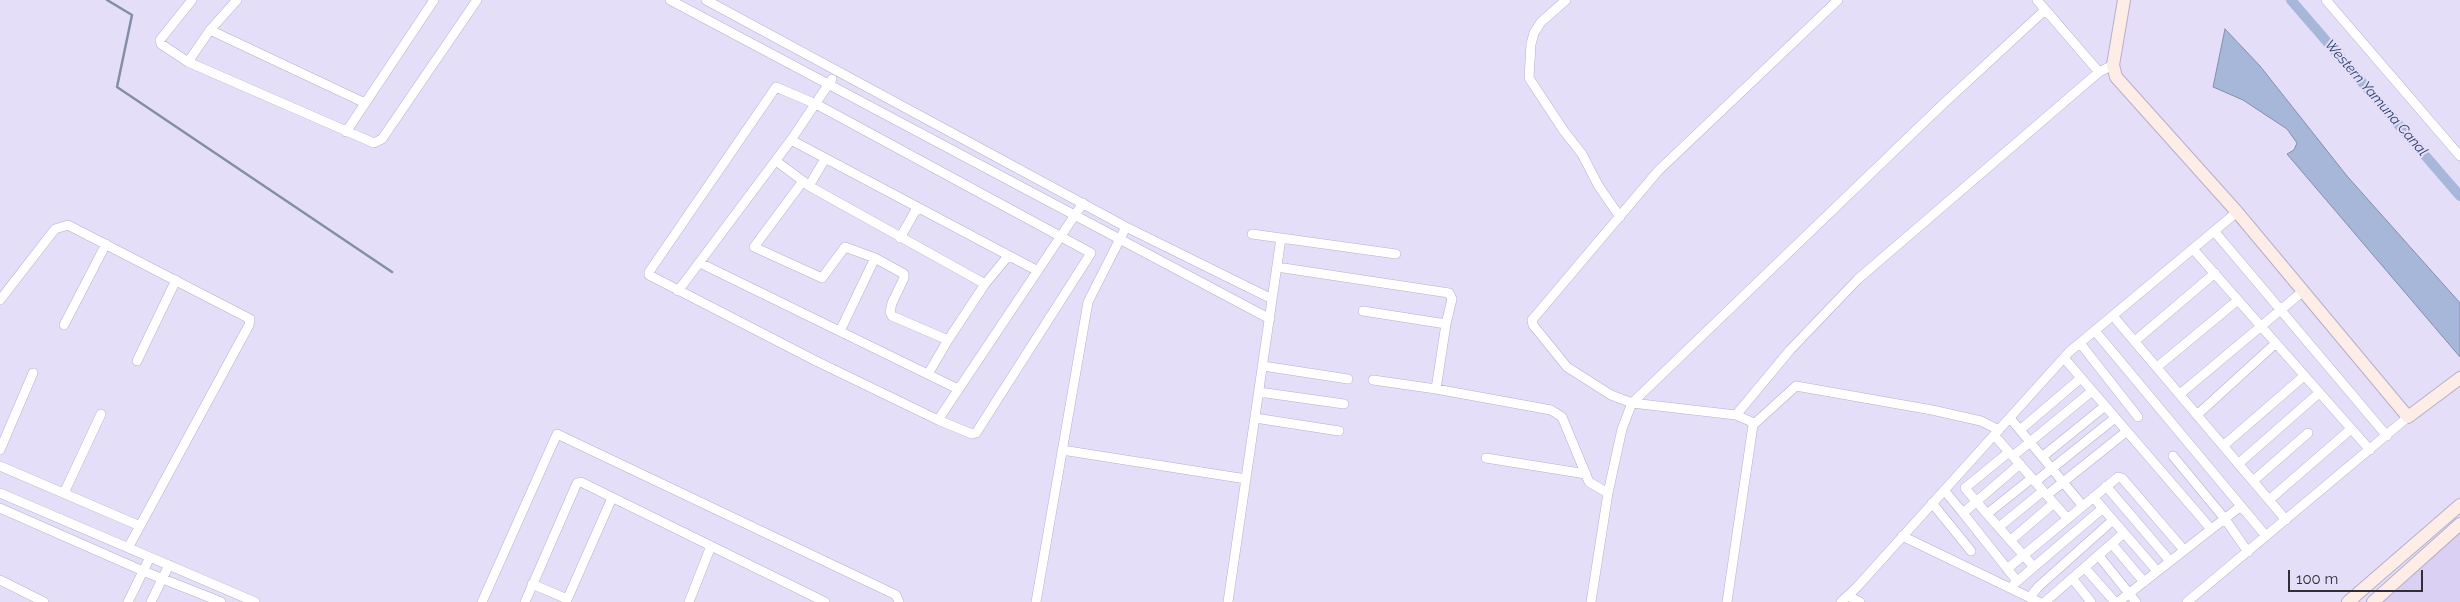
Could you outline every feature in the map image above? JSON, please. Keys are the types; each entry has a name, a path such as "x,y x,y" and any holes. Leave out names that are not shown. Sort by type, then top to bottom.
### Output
{"street":[{"path":"192,0 160,42 188,62 371,143 380,141 477,0"},
{"path":"188,62 210,30 237,0"},
{"path":"346,132 434,0"},
{"path":"670,0 1270,319"},
{"path":"706,0 1126,227 1272,299"},
{"path":"1566,0 1541,22 1534,33 1530,44 1529,78 1564,131 1582,154 1598,185 1620,217"},
{"path":"1753,425 1747,418 1736,415 1632,403 1611,394 1567,367 1532,322 1678,151 1838,0"},
{"path":"2036,0 2099,72"},
{"path":"2124,0 2113,64 2116,76 2237,212 2408,417"},
{"path":"2326,0 2460,156"},
{"path":"1591,602 1605,492 1622,429 1632,403 1942,105 2045,10"},
{"path":"210,30 365,103"},
{"path":"1736,415 1790,350 1858,279 2099,72 2113,64"},
{"path":"678,292 776,161 838,72"},
{"path":"773,88 779,88 816,104 1060,234 1090,252 1091,256 979,431 972,434 938,420 678,292 651,277 649,272 773,88"},
{"path":"791,140 1036,270"},
{"path":"825,159 754,248 822,278 845,247 875,258 904,274 904,278 892,303 890,312 892,316 948,340"},
{"path":"776,161 806,184 985,284"},
{"path":"938,420 1073,214 1083,203"},
{"path":"900,238 917,208"},
{"path":"1844,599 2064,358 2237,212"},
{"path":"0,300 59,226 72,226 248,316 250,322 128,548"},
{"path":"1036,602 1088,302 1126,227"},
{"path":"2214,231 2387,436"},
{"path":"1252,234 1396,254"},
{"path":"1228,602 1281,238"},
{"path":"64,324 106,244"},
{"path":"2193,249 2370,450"},
{"path":"928,374 985,284 1008,256"},
{"path":"840,331 875,258"},
{"path":"700,263 958,389"},
{"path":"1277,267 1449,293 1452,298 1436,389"},
{"path":"2135,341 2215,273"},
{"path":"137,361 176,280"},
{"path":"2180,394 2302,292"},
{"path":"2157,367 2238,300"},
{"path":"1363,311 1446,324"},
{"path":"2113,316 2286,520"},
{"path":"2095,331 2266,536"},
{"path":"2080,343 2138,417"},
{"path":"2197,415 2276,343"},
{"path":"2064,358 2211,530"},
{"path":"1263,366 1348,379"},
{"path":"0,450 33,373"},
{"path":"2223,446 2304,376"},
{"path":"2020,430 2081,378"},
{"path":"2187,602 2408,417 2460,378"},
{"path":"1373,380 1436,389 1556,412 1564,421 1586,474 1594,486 1605,492"},
{"path":"1727,602 1753,425 1796,386 1932,410 1981,421 1996,432 2011,454 2067,518"},
{"path":"1259,392 1344,404"},
{"path":"1965,488 2030,442 2092,392"},
{"path":"2238,464 2319,393"},
{"path":"2042,457 2105,406"},
{"path":"64,493 101,414"},
{"path":"1255,418 1339,431"},
{"path":"2010,418 2082,506"},
{"path":"1988,514 2115,418"},
{"path":"2269,500 2351,429"},
{"path":"1999,527 2045,493 2064,483 2127,431"},
{"path":"2253,482 2308,433"},
{"path":"482,602 557,434 896,594 899,602"},
{"path":"1062,450 1246,479"},
{"path":"2173,456 2225,519 2248,552"},
{"path":"1486,458 1586,474"},
{"path":"1963,513 2020,464"},
{"path":"0,466 140,526"},
{"path":"1956,476 1975,501 2033,566"},
{"path":"2007,569 2117,478 2122,478 2184,550"},
{"path":"525,602 577,483 581,482 813,599 825,602"},
{"path":"2106,486 2170,561"},
{"path":"1944,490 2017,581"},
{"path":"0,493 255,602"},
{"path":"2093,497 2157,571"},
{"path":"532,584 566,600 612,498"},
{"path":"1932,503 1971,551"},
{"path":"2010,540 2054,504"},
{"path":"2348,602 2460,505"},
{"path":"2085,568 2117,602 2241,506"},
{"path":"0,508 143,571 221,602"},
{"path":"2010,588 2033,566 2102,508"},
{"path":"2030,598 2038,587 2113,520"},
{"path":"2373,602 2460,524"},
{"path":"2045,602 2124,533"},
{"path":"1902,536 2039,602"},
{"path":"2112,544 2144,582"},
{"path":"689,602 711,546"},
{"path":"2099,556 2136,602"},
{"path":"128,602 150,557"},
{"path":"151,602 169,565"},
{"path":"2072,578 2091,602"},
{"path":"0,580 44,602"},
{"path":"1844,599 1860,602"}],"shaded area":[{"path":"2460,528 2460,602 2370,602"}],"water":[{"path":"2225,29 2260,66 2347,176 2460,303 2460,357 2287,154 2294,150 2297,143 2287,129 2243,100 2213,87"}],"waterway":[{"path":"107,0 132,15 117,87 392,272"},
{"name":"Western Yamuna Canal","path":"2291,0 2460,196"}]}
